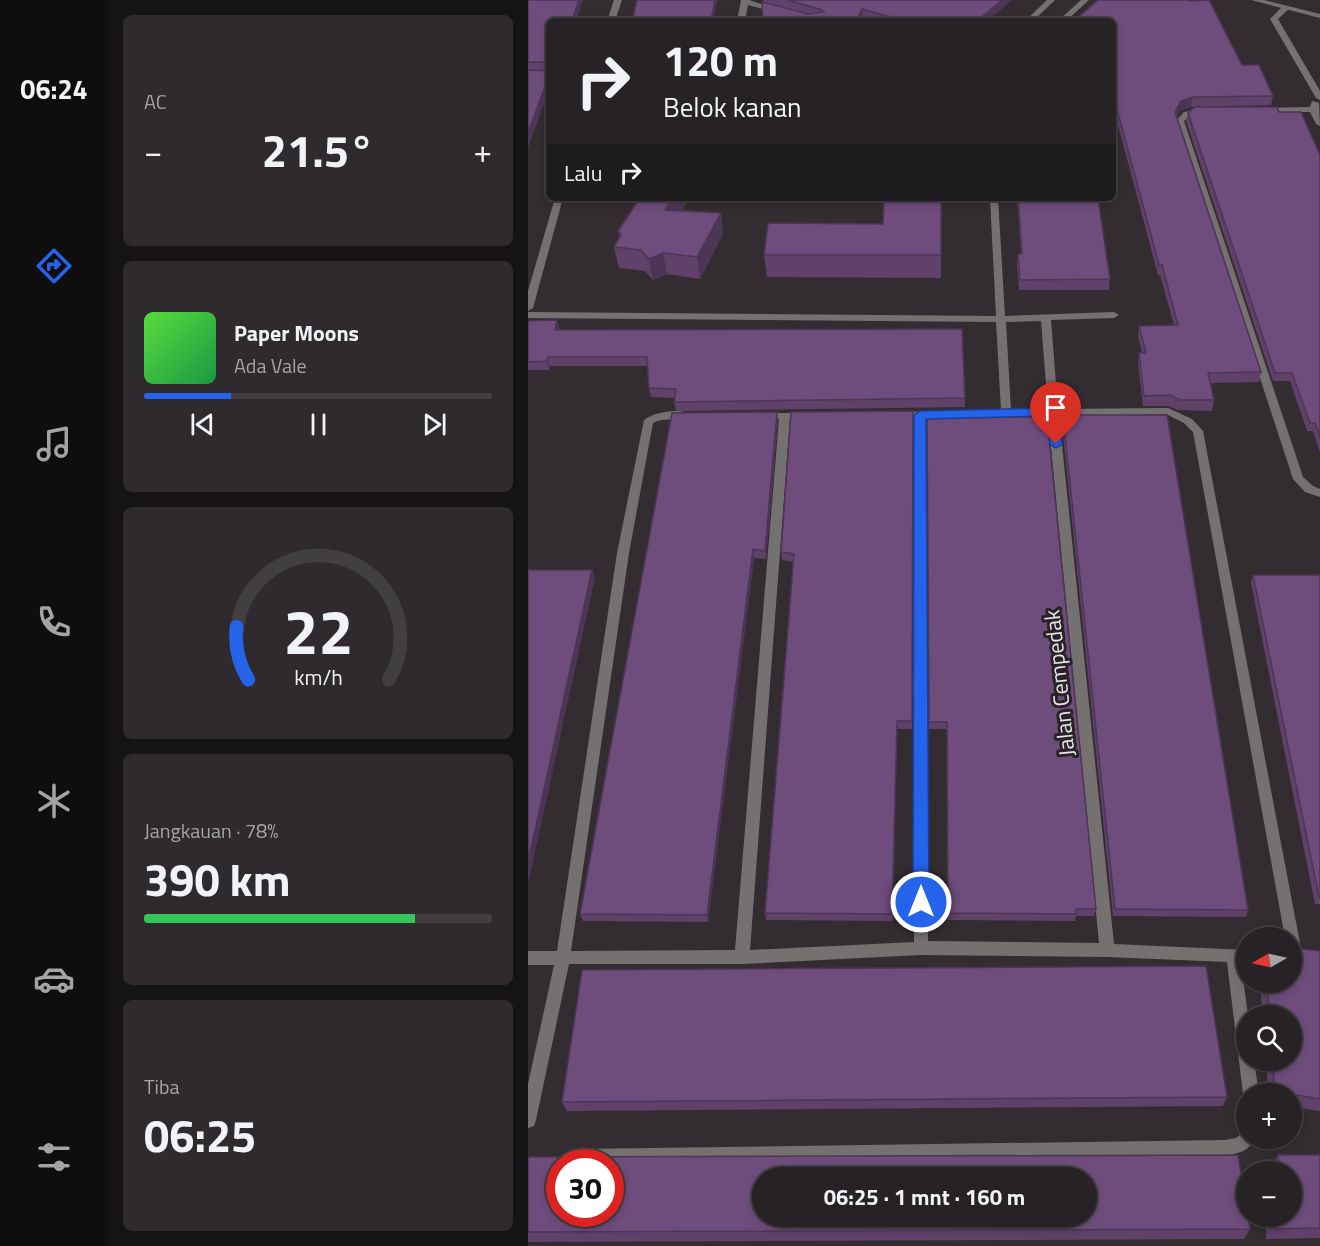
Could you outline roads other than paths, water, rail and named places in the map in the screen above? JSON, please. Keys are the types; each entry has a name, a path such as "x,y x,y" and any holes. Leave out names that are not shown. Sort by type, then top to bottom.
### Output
{"street":[{"path":"612,18 618,0"},
{"path":"1036,18 1051,0"},
{"path":"1065,18 1085,0"},
{"path":"1255,0 1320,16"},
{"path":"742,18 745,1 786,13"},
{"path":"1286,8 1274,18 1319,97 1317,109 1320,124"},
{"path":"1247,110 1317,109"},
{"path":"1214,111 1192,111 1183,115 1180,121 1298,479 1309,489 1320,493"},
{"path":"528,308 558,201"},
{"path":"994,201 1005,413"},
{"path":"528,315 1001,319 1114,315"},
{"name":"Jalan Cempedak","path":"1046,317 1053,412 1107,950"},
{"path":"886,415 1168,411 1188,421 1198,431 1288,927"},
{"path":"920,415 921,948"},
{"path":"528,1120 563,958 623,553 648,422 659,416 705,416"},
{"path":"751,416 819,416"},
{"path":"742,957 785,416"},
{"path":"528,958 742,957 921,948 1107,950 1236,956"},
{"path":"1302,954 1312,954"},
{"path":"1243,993 1250,1083"},
{"path":"624,1157 1225,1148 1236,1146"}]}
